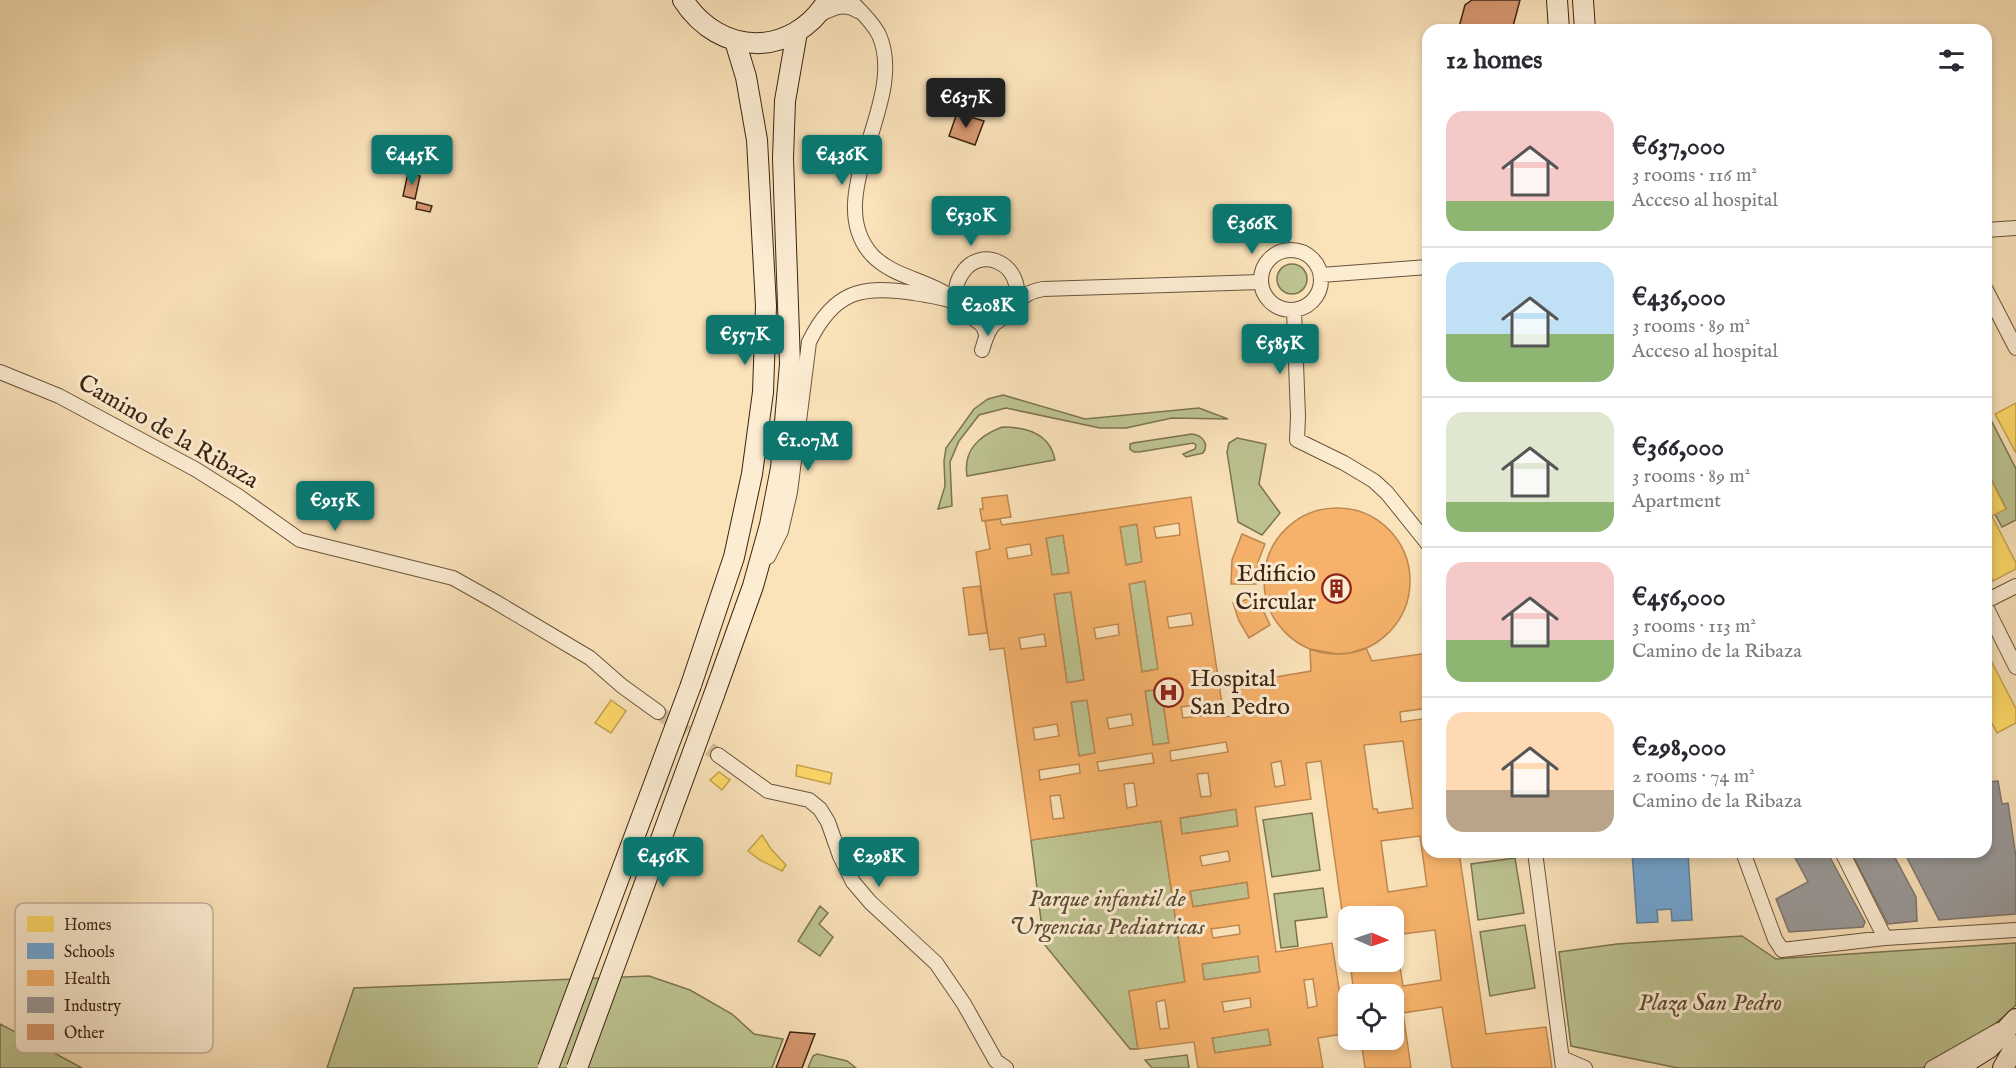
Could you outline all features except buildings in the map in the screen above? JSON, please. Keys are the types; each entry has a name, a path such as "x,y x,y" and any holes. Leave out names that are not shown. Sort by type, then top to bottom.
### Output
{"main road":[{"path":"684,0 697,19 714,32 735,41 757,44 779,41 797,32 823,8"},
{"path":"1557,0 1559,24"},
{"path":"1583,0 1585,24"},
{"path":"577,1068 753,586 770,525 781,468 788,413 790,325 783,158 785,101 797,32"},
{"path":"548,1068 691,685 734,557 752,474 763,392 766,306 758,140 746,77 735,41"},
{"path":"1957,1068 1989,1048 2016,1019"},
{"path":"2003,1068 2016,1045"}],"street":[{"path":"850,0 880,36 884,66 881,97 854,206 857,228 865,246 884,265 906,277 935,287 959,304 965,312 984,327 984,343 994,325 1010,312 1024,295 1043,289 1261,282"},
{"path":"823,8 843,6 852,8 867,18"},
{"path":"1992,230 2016,228"},
{"path":"1289,249 1308,254 1315,261 1321,275 1321,285 1312,302 1294,310 1279,308 1272,303 1263,291 1261,282 1265,264 1271,256 1289,249"},
{"path":"935,287 946,285 976,261 997,261 1006,266 1015,278 1018,293 1016,303"},
{"path":"1321,275 1422,267"},
{"path":"959,304 956,294 961,274"},
{"path":"1015,278 1043,289"},
{"path":"753,586 781,531 790,492 809,342 819,322 842,300 874,289 938,297 959,304"},
{"path":"1992,302 2016,348"},
{"path":"1294,310 1297,440 1374,481 1387,493 1422,537"},
{"path":"973,319 983,322 1002,318"},
{"name":"Camino de la Ribaza","path":"0,372 59,396 195,470 238,496 300,540 459,582 590,658 621,686 658,712"},
{"path":"1992,598 2016,585"},
{"path":"1992,619 2016,667"},
{"path":"720,756 768,791 809,800 820,809 828,822 840,856 853,882 870,902 936,963 964,1004 996,1061 1006,1068"},
{"path":"1536,858 1563,1063 1585,1068"},
{"path":"1745,858 1775,939 1782,950 1885,938 2016,930"},
{"path":"1845,858 1885,938"},
{"path":"1932,1068 2016,1019"}],"green space":[{"path":"1292,264 1298,265 1306,273 1306,285 1298,293 1292,294 1286,293 1278,285 1277,279 1278,273 1286,265"},
{"path":"1003,395 1085,419 1199,408 1228,419 1172,418 1126,428 1100,428 1006,408 979,415 959,441 950,462 952,506 938,509 945,486 946,448 974,409 988,399"},
{"path":"1992,422 2016,469 2016,520 2002,527 1995,514 2006,508 1992,481"},
{"path":"1002,427 1020,428 1036,433 1048,443 1055,460 967,476 966,467 974,445 986,435"},
{"path":"1192,434 1204,440 1206,446 1203,453 1186,457 1183,454 1195,449 1196,445 1193,443 1139,452 1130,449 1130,444 1133,443"},
{"path":"1237,438 1266,444 1259,484 1280,513 1262,535 1238,522 1227,452 1229,443"},
{"path":"1137,524 1142,562 1126,565 1120,527"},
{"path":"1063,535 1069,573 1052,575 1046,538"},
{"path":"1145,581 1158,669 1142,672 1129,584"},
{"path":"1071,592 1084,680 1067,683 1054,594"},
{"path":"1161,689 1169,743 1153,745 1145,691"},
{"path":"1087,700 1095,753 1079,756 1071,702"},
{"path":"1236,809 1238,826 1182,834 1180,818"},
{"path":"1312,813 1320,870 1272,877 1263,820"},
{"name":"Parque infantil de Urgencias Pediatricas","path":"1161,821 1185,982 1129,991 1138,1049 1130,1049 1044,944 1031,840"},
{"path":"1515,858 1524,913 1478,920 1471,864"},
{"path":"1247,882 1249,898 1193,907 1190,891"},
{"path":"1323,888 1327,917 1295,921 1298,946 1281,948 1274,894"},
{"path":"820,906 828,913 819,924 833,937 820,956 798,941"},
{"path":"1525,925 1535,988 1490,996 1480,932"},
{"name":"Plaza San Pedro","path":"1742,936 1776,959 2016,943 2016,1005 1972,1041 1922,1068 1678,1068 1571,1046 1559,952 1617,944"},
{"path":"1258,956 1260,972 1204,980 1202,964"},
{"path":"649,976 690,990 732,1014 754,1034 783,1039 772,1068 327,1068 354,988"},
{"path":"0,1024 15,1032 15,1053 54,1053 82,1068 0,1068"},
{"path":"1268,1029 1271,1045 1215,1053 1212,1038"},
{"path":"817,1054 847,1061 856,1068 808,1068 813,1056"},
{"path":"1187,1055 1189,1068 1152,1068 1145,1060"}],"tunnel":[{"path":"658,712 718,755"}],"place":[{"name":"Edificio Circular","path":"1337,588"},
{"name":"Hospital San Pedro","path":"1169,693"}]}
